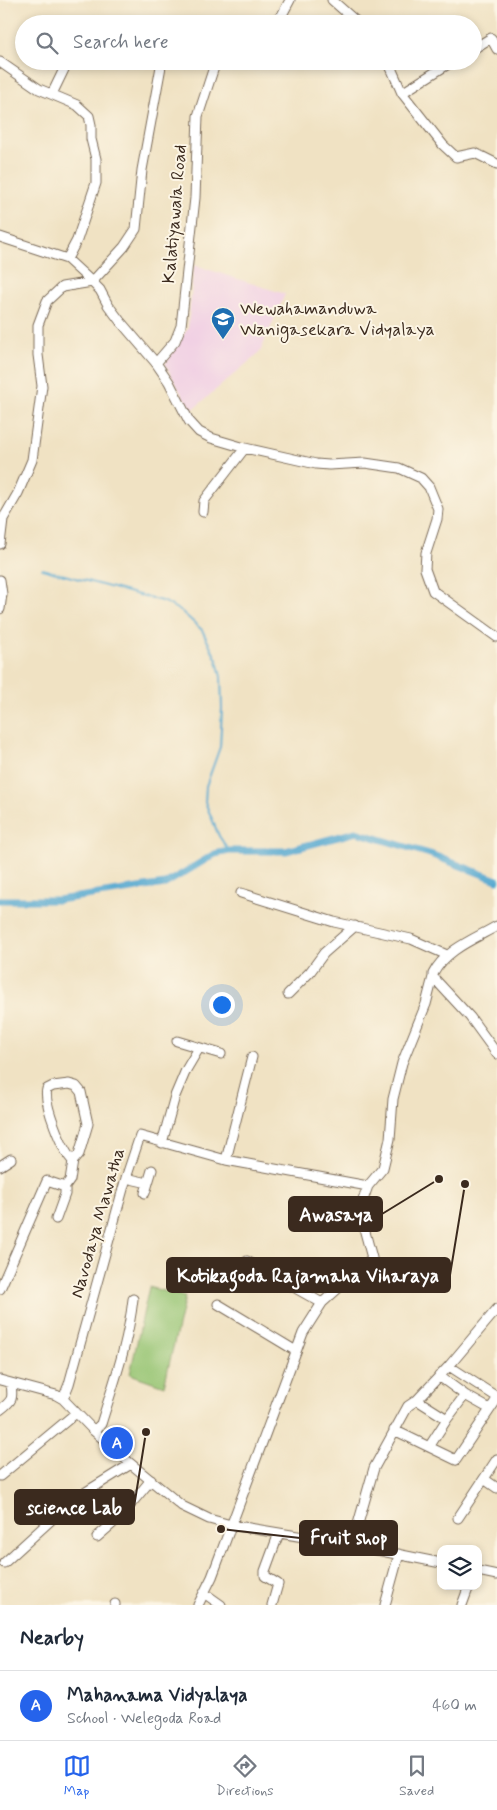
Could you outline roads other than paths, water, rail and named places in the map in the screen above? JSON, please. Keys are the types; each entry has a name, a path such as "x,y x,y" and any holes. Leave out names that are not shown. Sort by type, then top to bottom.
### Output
{"street":[{"path":"282,15 290,0"},
{"path":"332,0 349,15"},
{"path":"482,44 491,38 497,49"},
{"path":"0,62 39,89 77,105 89,116 91,139 96,159 96,183 76,240 67,259"},
{"path":"52,94 64,70"},
{"path":"0,544 3,518 18,493 32,460 42,386 38,355 38,325 47,301 62,287 92,282 124,247 136,229 142,170 160,70"},
{"name":"Kalatiyawala Road","path":"156,363 175,340 181,326 195,198 198,116 213,70"},
{"path":"392,70 402,92 442,145 456,157 475,153 497,164"},
{"path":"402,92 438,70"},
{"path":"0,237 67,259 92,282 100,290 120,321 156,363 169,382 189,421 199,432 244,448 316,464 365,463 398,468 421,478 430,486 438,509 437,519 426,553 425,569 434,591 497,637"},
{"path":"203,512 204,501 244,448"},
{"path":"0,580 2,594 0,609"},
{"path":"241,892 334,922 411,940 447,955"},
{"path":"288,994 310,972 324,953 355,926"},
{"path":"198,1605 212,1577 303,1333 322,1303 372,1258 361,1217 362,1203 368,1186 383,1168 390,1139 393,1099 402,1063 426,1004 433,974 437,966 447,955 497,926"},
{"path":"433,977 470,1017 497,1054"},
{"path":"176,1041 221,1054"},
{"path":"162,1143 175,1096 186,1070 199,1048"},
{"path":"226,1160 252,1057"},
{"path":"56,1219 65,1194 65,1187 70,1180 73,1162 79,1154 88,1124 80,1092 76,1086 70,1084 52,1086 47,1089 45,1095 55,1125 73,1162"},
{"name":"Navodaya Mawatha","path":"63,1399 69,1384 126,1178 140,1136 226,1160 368,1186"},
{"path":"0,1166 11,1159"},
{"path":"145,1193 152,1170"},
{"path":"126,1178 148,1182"},
{"path":"0,1289 47,1181 65,1187"},
{"path":"247,1261 322,1303"},
{"path":"94,1431 101,1424 123,1354 130,1328 133,1299"},
{"path":"218,1304 296,1350"},
{"path":"352,1545 374,1468 408,1406 449,1366 497,1309"},
{"path":"394,1430 456,1460 497,1398 449,1366"},
{"path":"439,1376 465,1395 490,1409"},
{"path":"0,1380 56,1395 63,1399 94,1431 182,1506 209,1519 231,1525 352,1545 437,1562"},
{"path":"0,1410 10,1402 12,1397 11,1383"},
{"path":"429,1447 465,1395"},
{"path":"416,1400 447,1419"},
{"path":"0,1476 76,1413"},
{"path":"458,1518 497,1459"},
{"path":"4,1563 73,1500 131,1464"},
{"path":"484,1479 497,1488"},
{"path":"97,1537 120,1517 151,1480"},
{"path":"272,1605 278,1584 265,1576 265,1571 279,1533"},
{"path":"385,1605 399,1554"},
{"path":"482,1572 497,1575"},
{"path":"462,1605 468,1590"},
{"path":"204,1593 221,1605"}],"waterway":[{"path":"42,569 165,602 182,612 202,630 217,660 221,677 222,708 220,747 206,786 205,802 219,836 229,851"},
{"path":"0,900 58,900 165,884 215,854 229,851 286,851 356,832 430,854 497,880"}],"place":[{"name":"Wewahamanduwa Wanigasekara Vidyalaya","path":"223,340"},
{"name":"Awasaya","path":"439,1179"},
{"name":"Kotikagoda Rajamaha Viharaya","path":"465,1184"},
{"name":"science Lab","path":"146,1432"},
{"name":"Mahanama Vidyalaya","path":"117,1443"},
{"name":"Fruit shop","path":"221,1529"}]}
